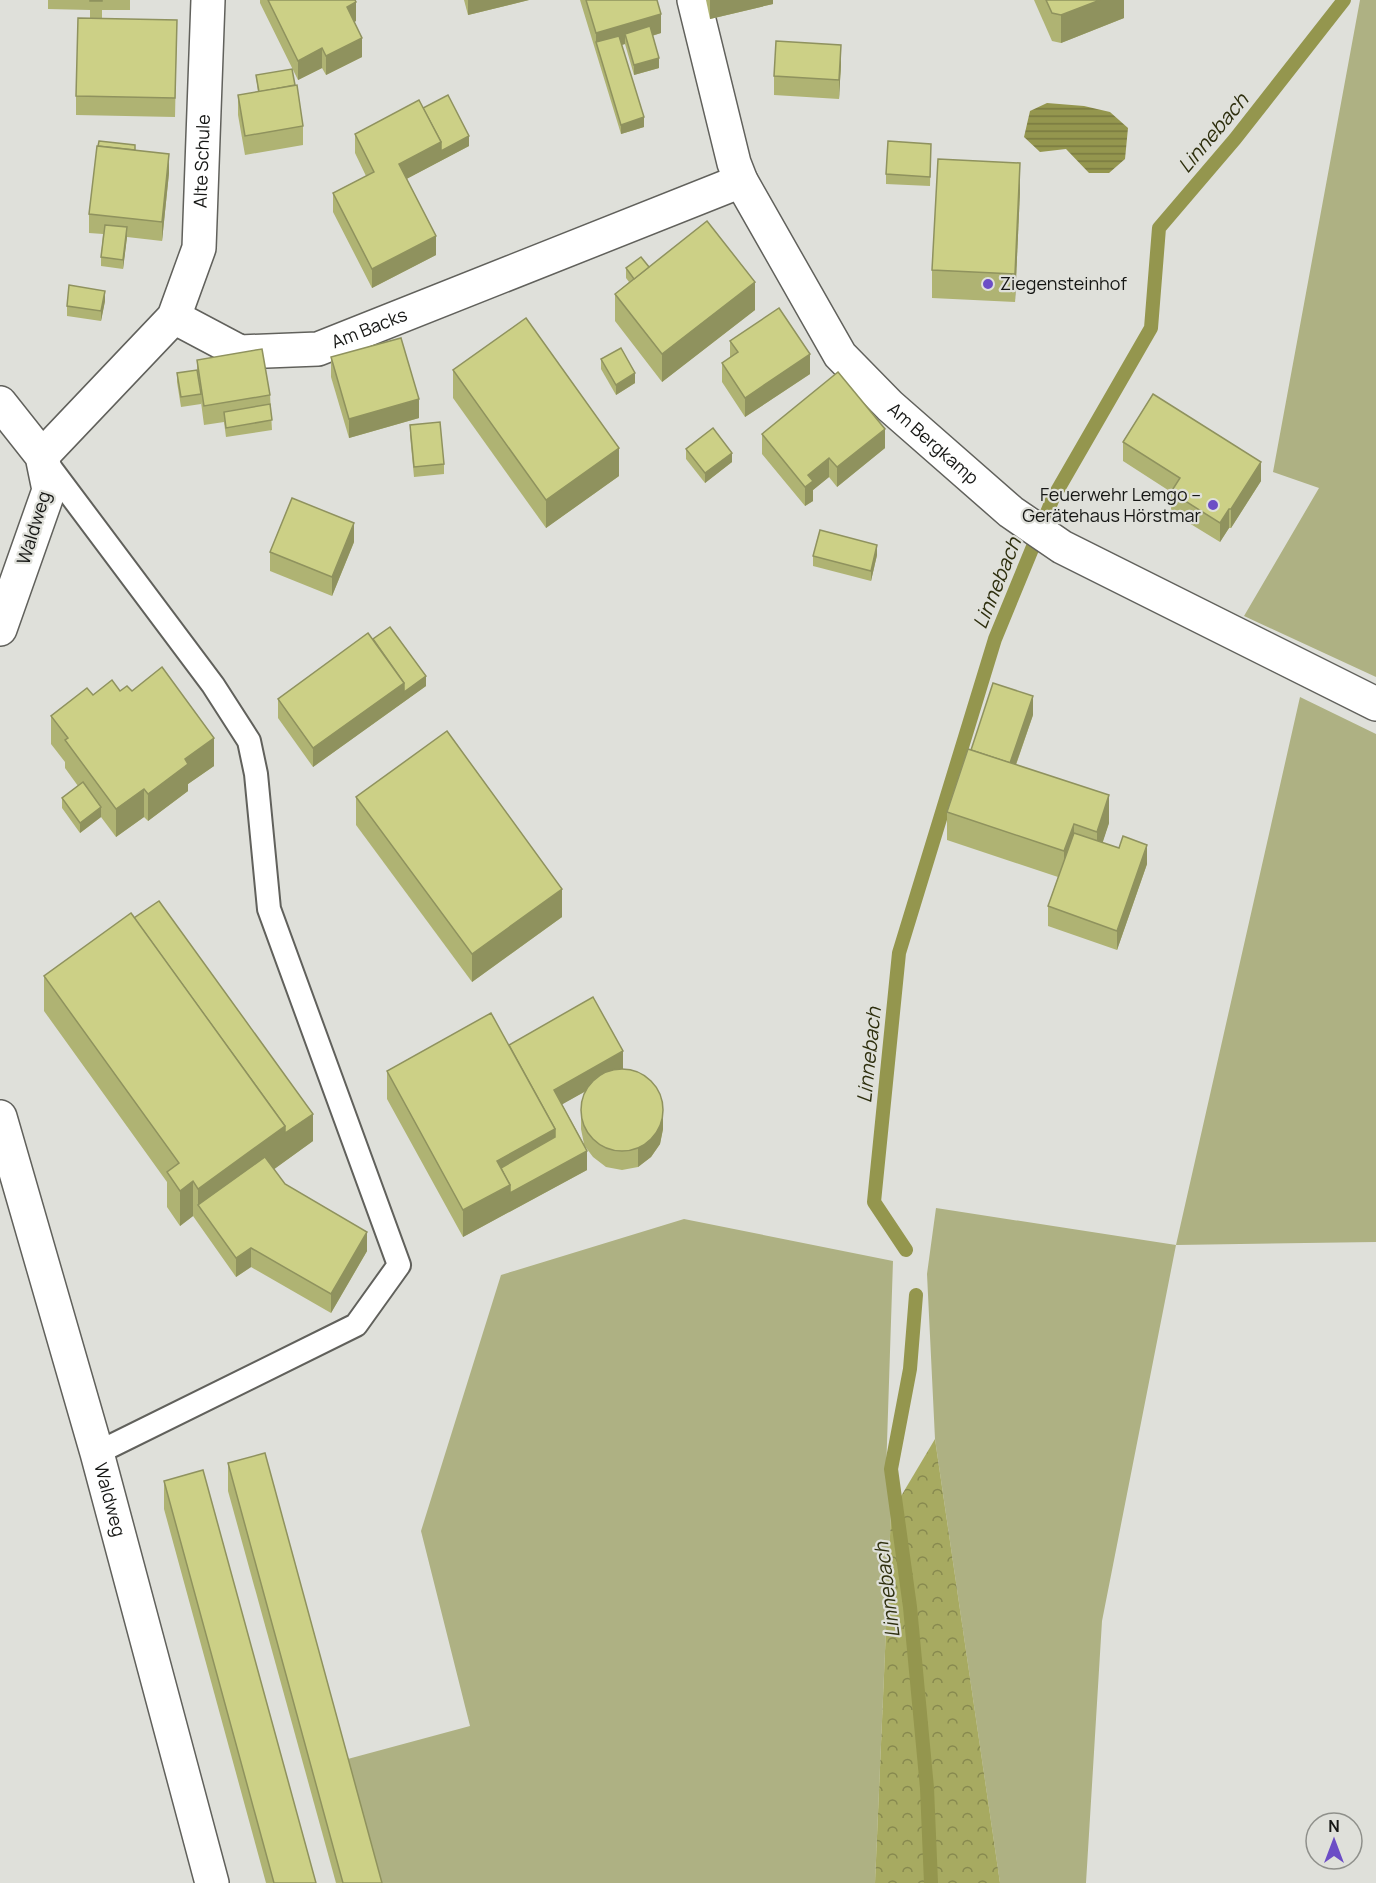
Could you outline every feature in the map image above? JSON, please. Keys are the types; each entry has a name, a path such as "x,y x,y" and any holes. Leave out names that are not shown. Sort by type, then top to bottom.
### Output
{"street":[{"name":"Alte Schule","path":"174,317 199,248 208,0"},
{"name":"Am Bergkamp","path":"694,0 734,163 741,181 840,354 891,406 1011,512 1062,547 1376,704"},
{"name":"Am Backs","path":"174,317 240,352 318,349 741,181"},
{"path":"42,456 174,317"},
{"name":"Waldweg","path":"0,403 42,456 49,490 0,629"},
{"name":"Waldweg","path":"0,1117 97,1453 212,1883"}],"lane":[{"path":"42,456 213,685 249,741 256,774 269,909 399,1265 357,1325 97,1453"}],"shaded area":[{"path":"1360,0 1376,0 1376,677 1244,616 1319,488 1273,472"},
{"path":"1047,103 1084,106 1110,112 1128,128 1125,159 1109,173 1089,173 1066,149 1040,152 1024,137 1030,111"},
{"path":"1300,697 1376,734 1376,1242 1176,1245"},
{"path":"936,1208 1176,1245 1102,1621 1086,1883 1000,1883 935,1439 927,1274"},
{"path":"684,1219 893,1261 886,1473 891,1513 875,1883 379,1883 344,1760 470,1726 421,1531 501,1275"}],"green space":[{"path":"935,1439 1000,1883 875,1883 891,1513"}],"building":[{"path":"268,0 355,0 356,2 347,7 362,38 326,56 322,48 298,61"},
{"path":"586,0 657,0 661,14 596,33"},
{"path":"1046,0 1100,0 1061,15 1052,13"},
{"path":"78,18 177,20 175,98 76,96"},
{"path":"650,26 659,58 634,65 625,34"},
{"path":"619,36 644,117 621,125 596,42"},
{"path":"776,41 841,45 839,80 774,76"},
{"path":"292,69 295,85 259,92 256,75"},
{"path":"297,85 303,126 245,136 238,95"},
{"path":"448,95 469,136 441,151 441,142 423,108"},
{"path":"419,100 441,142 399,164 436,236 372,269 333,193 374,172 355,134"},
{"path":"99,141 135,145 135,150 98,146"},
{"path":"888,141 931,144 930,177 886,174"},
{"path":"97,146 169,154 162,222 89,214"},
{"path":"938,159 1020,163 1015,274 932,270"},
{"path":"707,221 755,282 662,354 615,294"},
{"path":"105,225 127,227 123,260 101,257"},
{"path":"641,257 649,267 634,279 626,268"},
{"path":"69,285 105,291 101,311 67,306"},
{"path":"779,308 810,354 745,398 722,363 738,352 730,341"},
{"path":"526,318 619,448 546,500 453,370"},
{"path":"401,338 419,399 349,419 331,357"},
{"path":"621,348 635,373 616,385 601,359"},
{"path":"262,349 270,395 204,406 197,360"},
{"path":"197,370 201,394 181,397 177,373"},
{"path":"838,372 885,429 837,467 829,458 808,475 813,481 805,487 762,434"},
{"path":"1153,394 1261,462 1220,523 1171,492 1180,478 1123,442"},
{"path":"270,404 272,420 226,428 224,412"},
{"path":"440,422 444,464 414,467 410,425"},
{"path":"713,428 732,453 705,473 686,449"},
{"path":"292,498 354,523 332,577 270,552"},
{"path":"820,530 877,545 871,571 813,556"},
{"path":"390,627 426,676 404,692 404,683 373,639"},
{"path":"368,633 404,683 313,748 278,699"},
{"path":"162,667 214,738 185,759 188,764 148,794 144,789 116,809 65,740 68,738 51,716 87,688 93,695 112,680 120,691 127,686 132,691"},
{"path":"993,683 1033,696 1010,763 971,750"},
{"path":"447,731 562,889 472,954 356,797"},
{"path":"968,749 1109,795 1097,832 1074,824 1064,851 947,812"},
{"path":"83,782 101,807 80,823 62,798"},
{"path":"1074,833 1119,848 1123,836 1147,845 1117,931 1048,906"},
{"path":"159,901 313,1114 285,1133 285,1126 134,918"},
{"path":"131,913 285,1126 198,1189 193,1181 180,1191 167,1172 179,1163 44,976"},
{"path":"593,997 623,1051 554,1090 587,1151 510,1193 510,1185 501,1168 555,1137 555,1129 509,1045"},
{"path":"491,1013 555,1129 497,1161 510,1185 463,1210 387,1071"},
{"path":"622,1069 638,1073 651,1081 659,1094 663,1110 659,1126 651,1139 638,1147 622,1151 606,1147 593,1139 585,1126 581,1110 585,1094 593,1081 606,1073"},
{"path":"265,1157 285,1184 367,1232 331,1294 251,1248 236,1258 198,1205"},
{"path":"265,1453 382,1883 343,1883 228,1463"},
{"path":"203,1470 316,1883 274,1883 164,1481"}],"waterway":[{"name":"Linnebach","path":"906,1250 874,1202 899,953 995,639 1053,498 1151,328 1159,228 1235,139 1344,0"},
{"name":"Linnebach","path":"916,1295 910,1369 891,1469 910,1607 927,1788 931,1883"}],"place":[{"name":"Ziegensteinhof","path":"988,284"},
{"name":"Feuerwehr Lemgo – Gerätehaus Hörstmar","path":"1213,505"}]}
